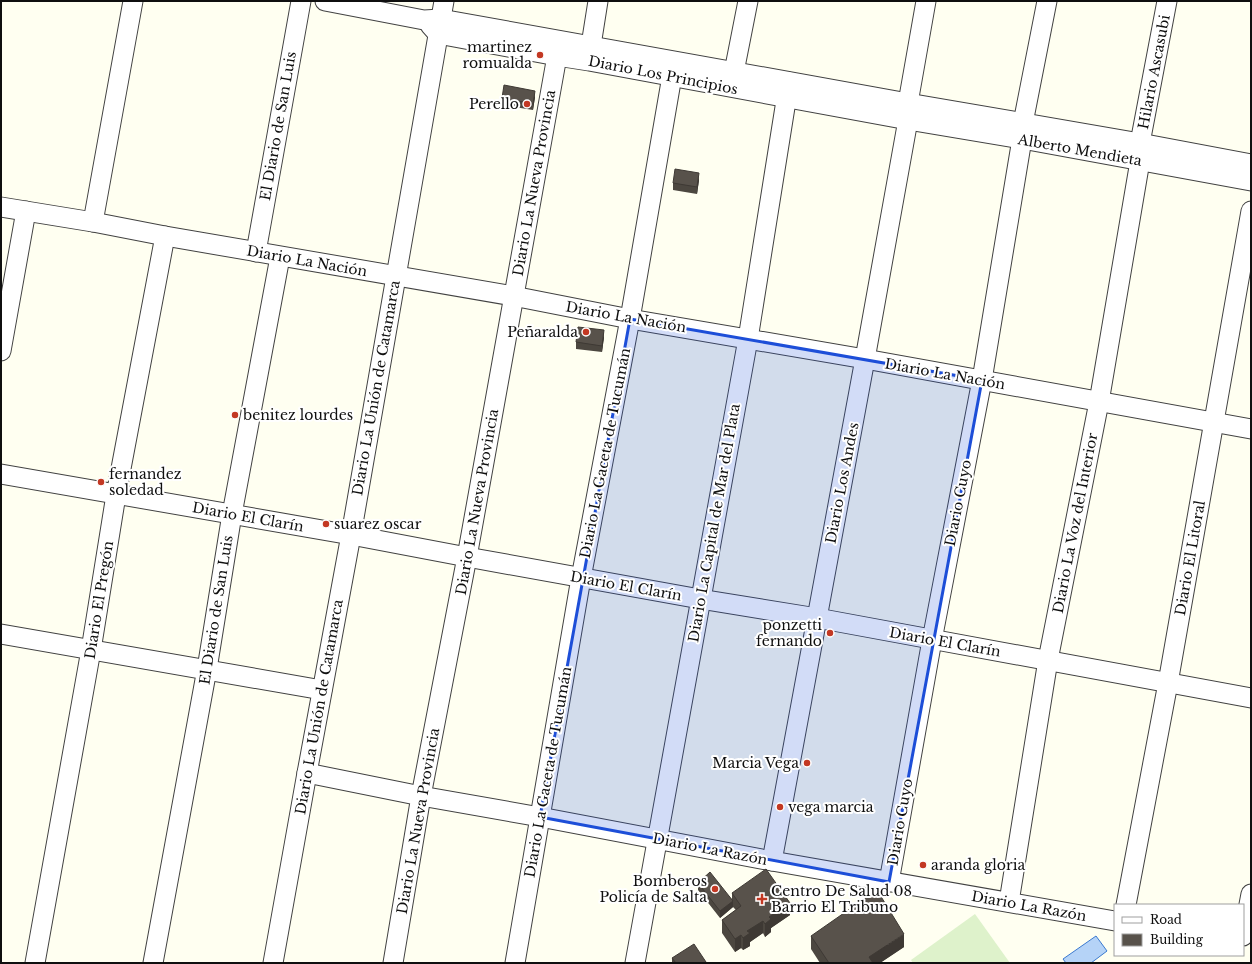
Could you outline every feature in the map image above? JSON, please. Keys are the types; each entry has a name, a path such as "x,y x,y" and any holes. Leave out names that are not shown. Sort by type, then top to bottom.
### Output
{"street":[{"path":"93,222 133,1"},
{"name":"El Diario de San Luis","path":"256,252 301,1"},
{"name":"Diario Los Principios","path":"325,1 437,18 558,48 908,112"},
{"path":"590,54 598,1"},
{"path":"734,72 748,1"},
{"name":"Diario Los Andes","path":"772,861 865,359 926,1"},
{"name":"Diario Cuyo","path":"889,882 932,640 982,380 1022,131 1047,1"},
{"name":"Hilario Ascasubi","path":"1140,152 1167,1"},
{"name":"Diario La Unión de Catamarca","path":"273,963 306,773 351,535 396,276 437,18"},
{"name":"Diario La Nueva Provincia","path":"393,963 421,796 467,557 558,48"},
{"name":"Diario Los Principios","path":"673,69 734,72 788,90"},
{"name":"Diario La Gaceta de Tucumán","path":"515,963 581,578 630,319 673,69"},
{"name":"Diario La Capital de Mar del Plata","path":"634,963 748,339 788,90"},
{"name":"Alberto Mendieta","path":"908,112 1140,152 1251,164"},
{"name":"Alberto Mendieta","path":"1140,152 1251,181"},
{"name":"Diario La Voz del Interior","path":"1009,902 1048,660 1099,402 1140,152"},
{"name":"Diario La Nación","path":"1,207 93,222 280,257 513,296 630,319 865,359 1251,429"},
{"path":"1,351 26,211"},
{"name":"Diario El Litoral","path":"1126,904 1168,683 1251,211"},
{"name":"Diario El Pregón","path":"35,963 91,650 116,495 165,236"},
{"name":"El Diario de San Luis","path":"153,963 207,669 232,514 280,257"},
{"name":"Diario El Clarín","path":"1,474 351,535 581,578 817,618 1251,698"},
{"path":"1,634 322,690"},
{"name":"Diario La Razón","path":"306,773 421,796 657,838 772,861 1114,921"},
{"path":"1244,931 1251,894"}],"highlighted area":[{"path":"630,319 982,380 889,882 540,817"}],"green space":[{"path":"975,914 1010,963 913,963 911,960"}],"water":[{"path":"1096,936 1107,951 1091,963 1066,963 1063,959"}],"building":[{"path":"504,85 535,91 533,104 502,98"},
{"path":"675,169 699,173 697,187 673,183"},
{"path":"578,327 604,330 602,346 576,342"},
{"path":"766,869 790,903 769,917 771,919 765,924 763,921 747,931 750,933 743,938 741,935 735,939 722,920 741,906 732,893"},
{"path":"710,872 733,901 720,911 698,883"},
{"path":"877,890 904,934 869,957 873,963 829,963 811,936"},
{"path":"694,944 706,962 676,963 672,958"}],"place":[{"name":"martinez romualda","path":"540,55"},
{"name":"Perello","path":"527,104"},
{"name":"Peñaralda","path":"586,332"},
{"name":"benitez lourdes","path":"235,415"},
{"name":"fernandez soledad","path":"101,482"},
{"name":"suarez oscar","path":"326,524"},
{"name":"ponzetti fernando","path":"830,633"},
{"name":"Marcia Vega","path":"807,763"},
{"name":"vega marcia","path":"780,807"},
{"name":"aranda gloria","path":"923,865"},
{"name":"Bomberos Policía de Salta","path":"715,889"},
{"name":"Centro De Salud 08 Barrio El Tribuno","path":"762,899"}]}
